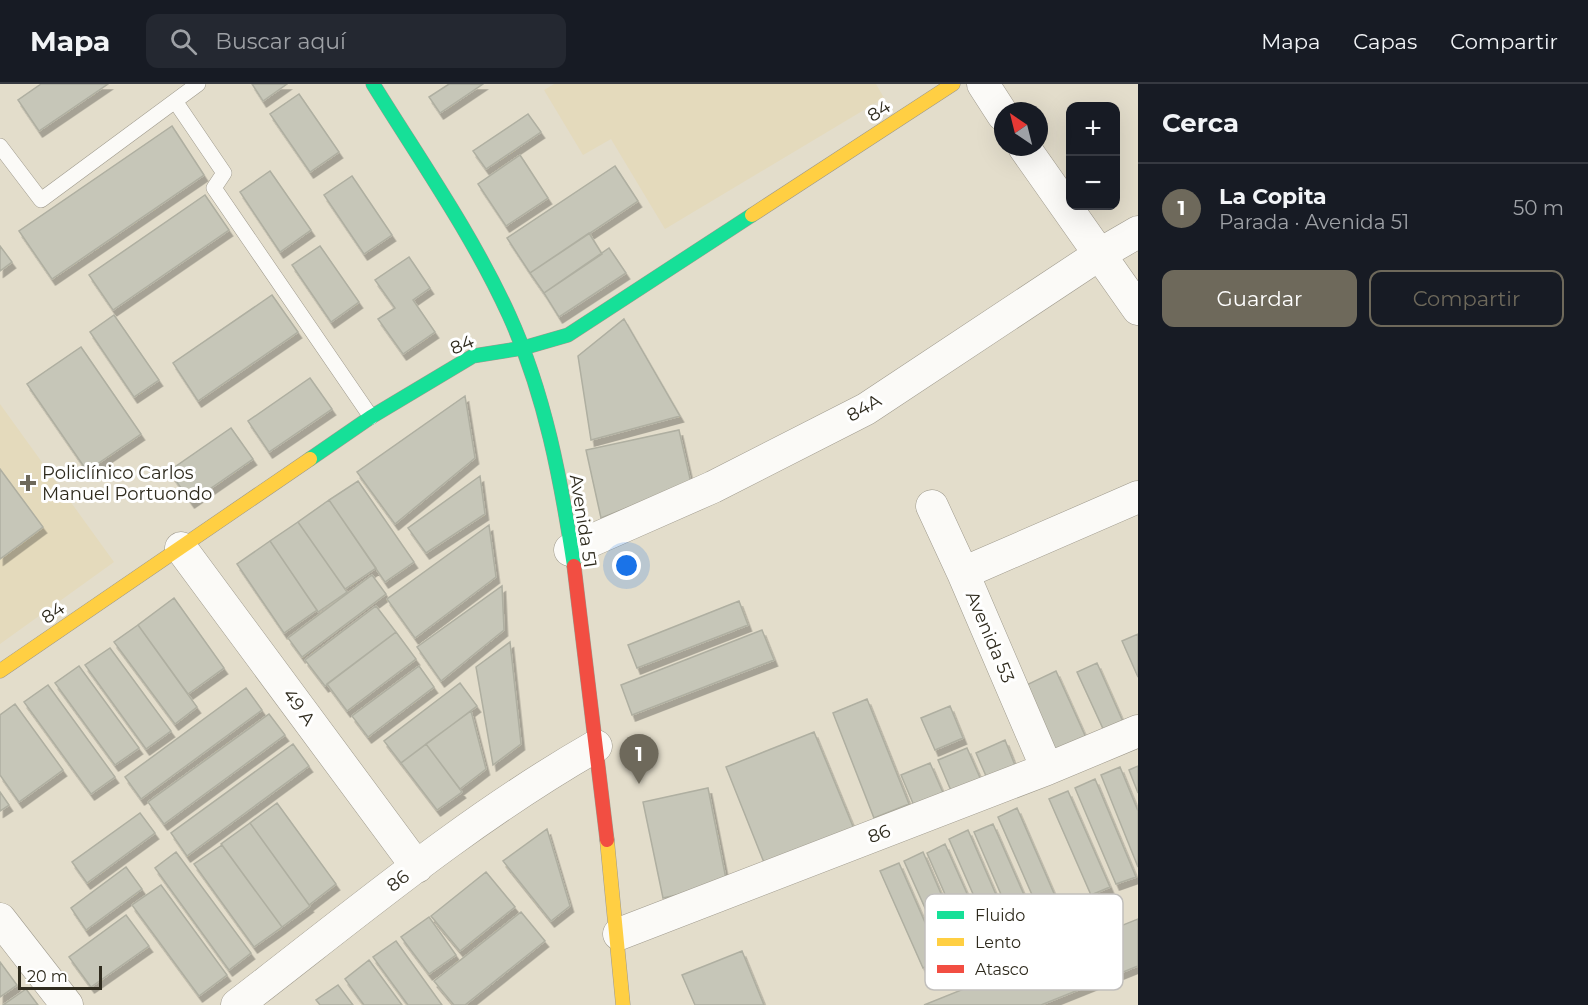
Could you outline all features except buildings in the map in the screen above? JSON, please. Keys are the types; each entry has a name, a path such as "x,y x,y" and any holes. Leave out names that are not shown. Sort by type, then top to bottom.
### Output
{"street":[{"name":"Avenida 51","path":"373,84 485,266 523,348 544,409 570,550 604,800 619,934 623,1005"},
{"name":"84","path":"0,671 371,417 473,356 523,348 568,335 953,84"},
{"path":"982,84 994,102"},
{"path":"1030,156 1138,309"},
{"name":"84A","path":"570,550 713,487 866,409 1100,254 1138,232"},
{"path":"963,573 1138,497"},
{"name":"Avenida 53","path":"932,506 1047,769"},
{"name":"49 A","path":"181,548 417,867"},
{"name":"86","path":"619,934 1047,769 1138,731"},
{"name":"86","path":"237,1005 417,867 542,776 596,746"},
{"path":"0,920 67,1005"}],"lane":[{"path":"0,146 41,200 198,84"},
{"path":"175,101 224,173 214,188 371,417"}],"shaded area":[{"path":"554,84 876,84 884,98 665,229 611,139 583,155 544,90"},
{"name":"Policlínico Carlos Manuel Portuondo","path":"0,404 114,562 0,644"}],"traffic: fast":[{"path":"373,84 479,255 522,345 533,375 550,438 574,566"},
{"path":"310,459 371,417 473,356 523,348 568,335 752,215"}],"traffic: slow":[{"path":"752,215 953,84"},
{"path":"0,671 310,459"},
{"path":"607,840 623,1005"}],"traffic: jam":[{"path":"574,566 607,840"}],"place":[{"name":"Policlínico Carlos Manuel Portuondo","path":"28,483"},
{"name":"La Copita","path":"639,784"}]}
